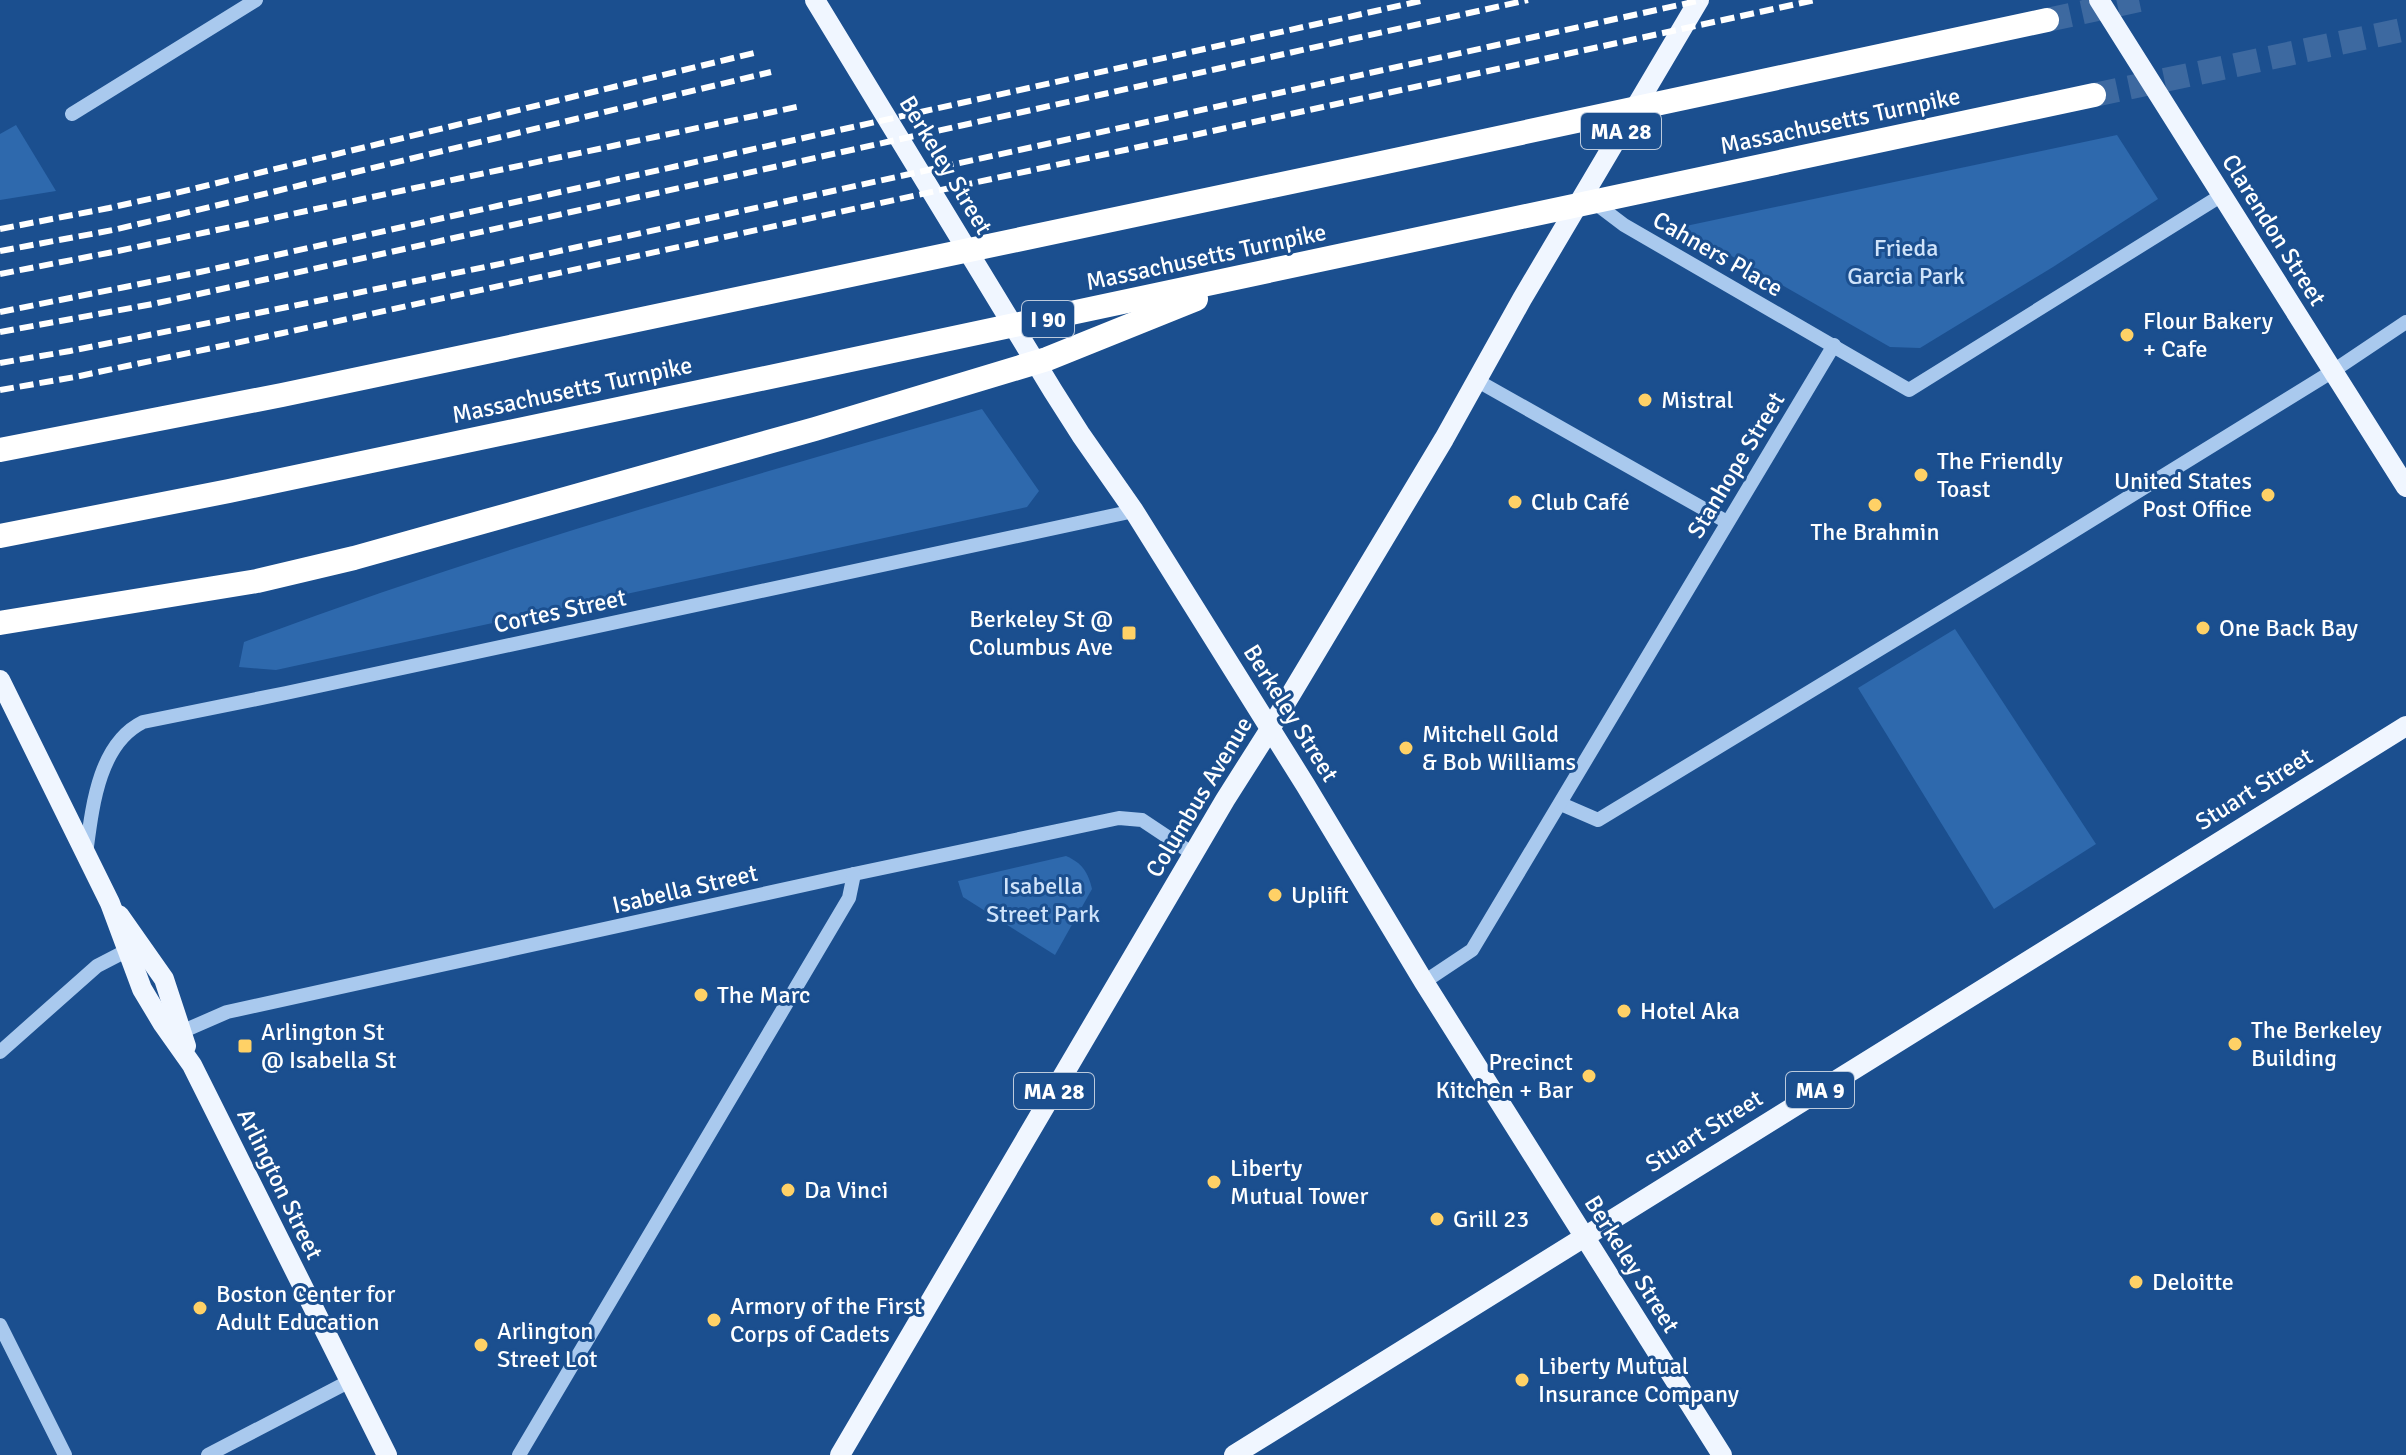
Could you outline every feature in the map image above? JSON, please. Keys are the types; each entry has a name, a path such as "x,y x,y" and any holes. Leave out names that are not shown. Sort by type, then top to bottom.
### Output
{"highway":[{"path":"0,450 297,392 2047,20"},
{"name":"Massachusetts Turnpike","path":"0,536 229,491 1252,276 2094,95"},
{"path":"0,623 257,581 354,558 815,429 1047,359 1252,276"}],"main road":[{"name":"Berkeley Street","path":"815,0 1053,391 1134,511 1424,982 1722,1455"},
{"name":"Columbus Avenue","path":"840,1455 1193,854 1444,439 1699,0"},
{"name":"Clarendon Street","path":"2099,0 2406,487"},
{"name":"Arlington Street","path":"0,680 110,903 142,989 192,1065"},
{"name":"Stuart Street","path":"1234,1455 2406,726"},
{"name":"Arlington Street","path":"110,903 164,979 192,1065 387,1455"}],"street":[{"path":"72,114 256,0"},
{"name":"Cahners Place","path":"1584,195 1657,245 1834,345"},
{"path":"1834,345 1909,390 2222,195"},
{"path":"1561,804 1598,820 1963,600 2333,371 2406,322"},
{"name":"Stanhope Street","path":"1424,982 1472,950 1834,345"},
{"path":"1476,380 1727,522"},
{"name":"Cortes Street","path":"86,854 95,800 108,761 117,742 130,728 143,722 1134,511"},
{"name":"Isabella Street","path":"181,1032 227,1012 1119,818 1142,820 1193,854"},
{"path":"519,1455 849,898 854,874"},
{"path":"0,1052 97,966 126,951"},
{"path":"0,1325 65,1455"},
{"path":"208,1455 350,1381"}],"green space":[{"path":"16,125 56,191 0,200 0,134"},
{"name":"Frieda Garcia Park","path":"2117,135 2158,199 1920,348 1890,347 1681,227"},
{"path":"982,409 1039,491 1027,507 276,670 239,667 244,642 427,577 611,518"},
{"path":"1955,629 2096,844 1994,909 1858,688"},
{"name":"Isabella Street Park","path":"1066,856 1084,869 1092,889 1055,955 963,897 958,881"}],"tunnel":[{"path":"2047,20 2139,0"},
{"path":"2094,95 2406,29"}],"railway":[{"path":"0,312 200,272 1425,0"},
{"path":"0,332 153,304 1528,0"},
{"path":"0,363 505,263 1702,0"},
{"path":"0,390 283,333 1815,0"},
{"path":"0,229 176,193 758,52"},
{"path":"0,251 113,230 771,72"},
{"path":"0,274 801,106"}],"place":[{"name":"Flour Bakery + Cafe","path":"2127,335"},
{"name":"Mistral","path":"1645,400"},
{"name":"The Friendly Toast","path":"1921,475"},
{"name":"United States Post Office","path":"2268,495"},
{"name":"Club Café","path":"1515,502"},
{"name":"The Brahmin","path":"1875,505"},
{"name":"One Back Bay","path":"2203,628"},
{"name":"Berkeley St @ Columbus Ave","path":"1129,633"},
{"name":"Mitchell Gold & Bob Williams","path":"1406,748"},
{"name":"Uplift","path":"1275,895"},
{"name":"The Marc","path":"701,995"},
{"name":"Hotel Aka","path":"1624,1011"},
{"name":"The Berkeley Building","path":"2235,1044"},
{"name":"Arlington St @ Isabella St","path":"245,1046"},
{"name":"Precinct Kitchen + Bar","path":"1589,1076"},
{"name":"Liberty Mutual Tower","path":"1214,1182"},
{"name":"Da Vinci","path":"788,1190"},
{"name":"Grill 23","path":"1437,1219"},
{"name":"Deloitte","path":"2136,1282"},
{"name":"Boston Center for Adult Education","path":"200,1308"},
{"name":"Armory of the First Corps of Cadets","path":"714,1320"},
{"name":"Arlington Street Lot","path":"481,1345"},
{"name":"Liberty Mutual Insurance Company","path":"1522,1380"}]}
